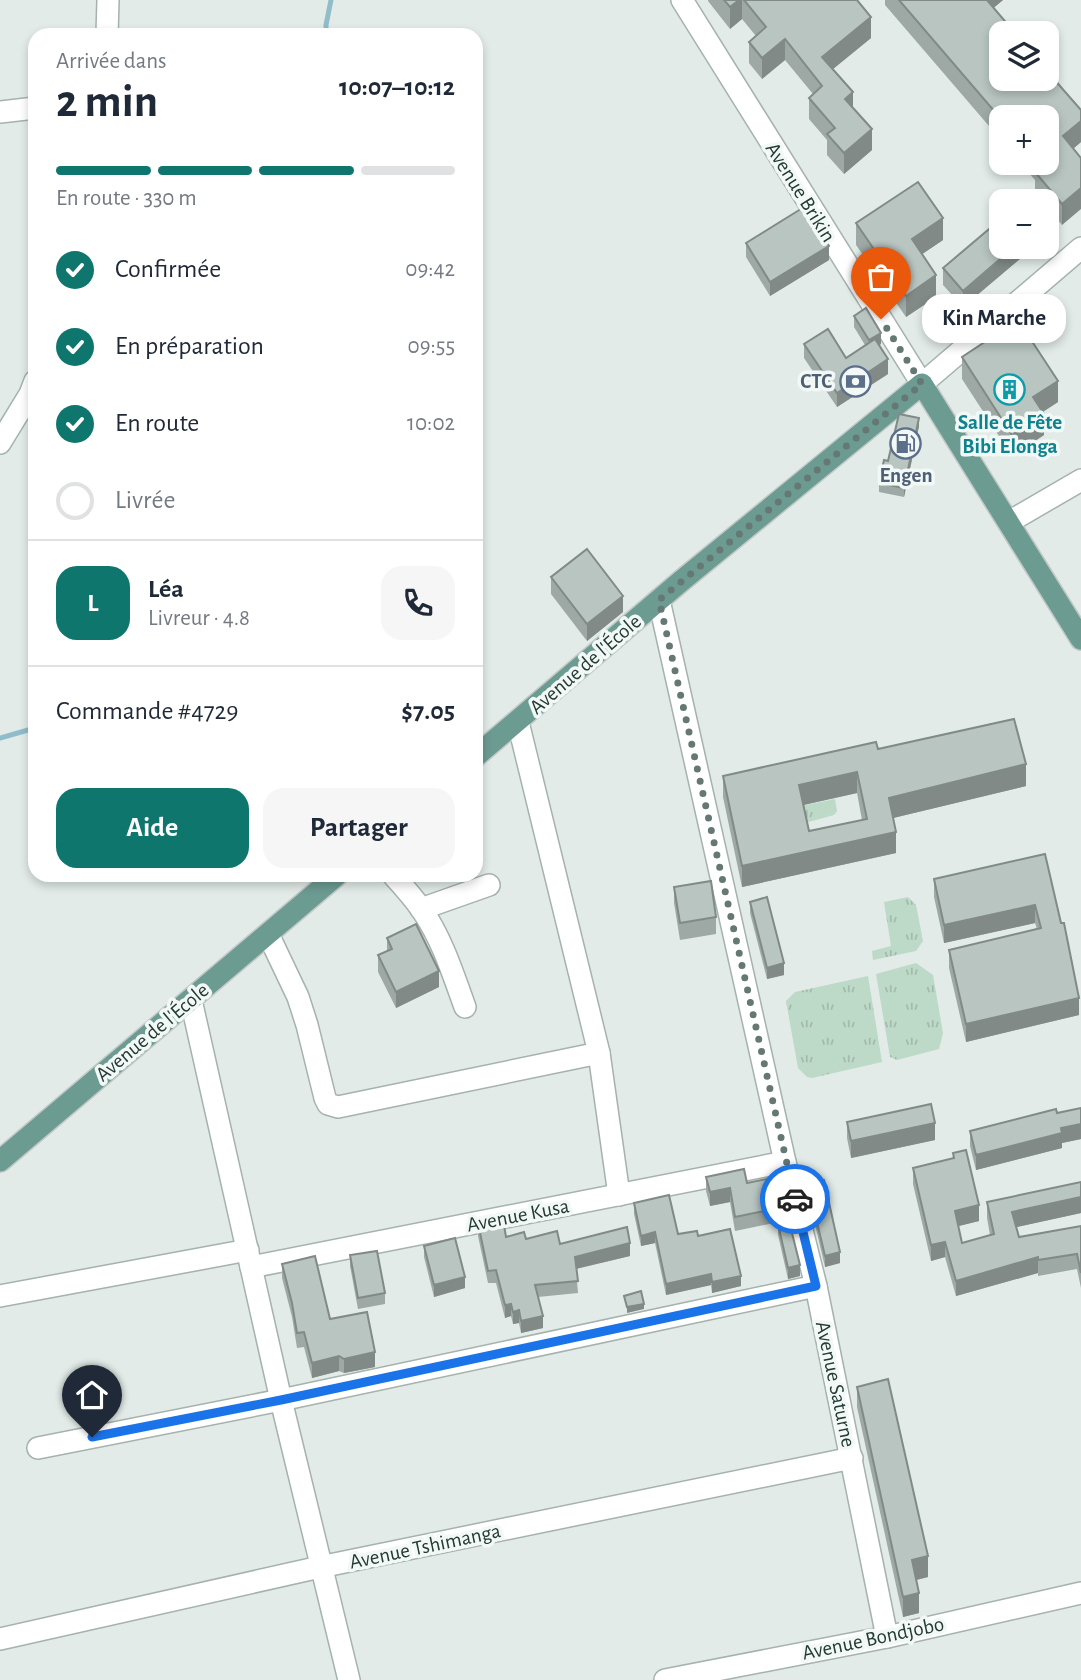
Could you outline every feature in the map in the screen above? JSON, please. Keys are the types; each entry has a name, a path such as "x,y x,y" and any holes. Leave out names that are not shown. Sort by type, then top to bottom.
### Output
{"main road":[{"path":"922,384 1081,639"},
{"name":"Avenue de l'École","path":"483,750 659,600 922,384"},
{"name":"Avenue de l'École","path":"0,1161 329,882"}],"street":[{"path":"107,28 108,0"},
{"name":"Avenue Brikin","path":"682,0 922,384"},
{"path":"0,112 28,109"},
{"name":"Avenue de l'École","path":"922,384 1081,248"},
{"path":"0,443 28,397"},
{"path":"1009,522 1081,480"},
{"name":"Avenue Saturne","path":"659,600 785,1162 816,1286 887,1637"},
{"path":"518,722 599,1053 619,1195"},
{"path":"399,882 421,909 447,960 465,1007"},
{"path":"421,909 489,885"},
{"path":"268,934 298,997 325,1098 332,1107 599,1053"},
{"path":"191,1000 281,1400 349,1680"},
{"name":"Avenue Kusa","path":"0,1296 249,1259 619,1195 785,1162"},
{"path":"38,1448 281,1400 816,1286"},
{"name":"Avenue Tshimanga","path":"0,1639 320,1567 852,1458"},
{"name":"Avenue Bondjobo","path":"664,1680 733,1673 1081,1593"}],"green space":[{"path":"835,799 837,811 834,815 805,823 791,808"},
{"path":"908,897 916,905 923,941 916,951 873,960 872,951 891,946 884,902"},
{"path":"916,963 933,975 943,1033 939,1049 897,1060 890,1057 876,974"},
{"path":"868,976 882,1062 807,1077 798,1068 786,1001 795,992"}],"building":[{"path":"724,0 739,0 730,7"},
{"path":"744,0 857,0 871,17 822,57 853,92 845,99 872,129 844,153 827,134 835,128 809,98 822,86 785,39 762,58 749,42 766,27"},
{"path":"899,0 987,0 1005,21 989,21 989,91 1059,91 1059,85 1081,110 1081,121 1063,136 1081,158 1081,188 1062,204 1059,200 1059,189 1049,189 1038,175 1059,175 1059,105 989,105"},
{"path":"918,182 943,218 912,239 936,275 906,296 856,223"},
{"path":"804,207 829,246 770,282 746,243"},
{"path":"989,229 989,259 1000,259 963,291 943,268"},
{"path":"866,308 881,333 869,340 854,316"},
{"name":"Salle de Fête Bibi Elonga","path":"1018,320 1058,381 1033,397 1044,414 1012,435 962,357"},
{"path":"828,329 846,358 875,339 888,359 837,393 804,344"},
{"path":"899,414 919,418 904,488 879,483 884,460 888,461"},
{"path":"587,549 623,596 587,624 551,577"},
{"path":"1014,719 1026,764 889,798 896,832 742,866 723,776 876,742 878,749","holes":["857,772 867,819 809,831 799,785"]},
{"path":"1045,854 1061,923 1064,923 1079,998 966,1024 949,950 1041,928 1035,905 944,925 934,879"},
{"path":"711,881 716,917 680,923 674,887"},
{"path":"767,897 784,963 767,968 750,902"},
{"path":"416,924 439,971 396,992 378,955 392,949 387,938"},
{"path":"931,1104 935,1123 851,1141 847,1122"},
{"path":"1081,1108 1081,1124 1061,1128 1062,1133 976,1155 970,1131 1056,1109 1057,1113"},
{"path":"966,1150 979,1205 955,1211 962,1243 994,1234 987,1202 1081,1182 1081,1197 1012,1212 1019,1237 1081,1226 1081,1273 1077,1254 1038,1260 1038,1257 956,1281 945,1242 931,1245 913,1168 954,1158 953,1153"},
{"path":"744,1169 747,1183 777,1177 783,1207 735,1217 730,1188 710,1192 706,1177"},
{"path":"824,1180 840,1252 825,1256 808,1184"},
{"path":"669,1195 678,1234 697,1231 698,1236 730,1229 741,1276 712,1282 711,1274 666,1284 655,1232 641,1236 634,1203"},
{"path":"503,1219 506,1237 524,1232 526,1239 557,1231 560,1244 627,1227 630,1243 575,1257 578,1281 535,1285 543,1316 521,1321 519,1310 513,1312 511,1304 505,1305 496,1270 488,1271 478,1223"},
{"path":"789,1221 800,1265 788,1268 778,1224"},
{"path":"455,1238 465,1277 434,1285 424,1246"},
{"path":"377,1251 385,1293 358,1298 350,1255"},
{"path":"315,1256 330,1319 367,1312 375,1352 344,1359 339,1356 312,1363 304,1332 297,1333 282,1264"},
{"path":"641,1291 644,1304 627,1307 624,1296"},
{"path":"888,1379 928,1556 912,1560 919,1593 903,1597 857,1387"}],"waterway":[{"path":"326,28 331,0"},
{"path":"0,738 28,730"}],"way so far":[{"path":"795,1199 659,600 922,384 881,319"}],"place":[{"name":"Kin Marche","path":"881,319"},
{"name":"CTC","path":"855,381"},
{"name":"Salle de Fête Bibi Elonga","path":"1010,390"},
{"name":"Engen","path":"906,443"}],"route":[{"path":"92,1437 281,1400 816,1286 795,1199"}]}
